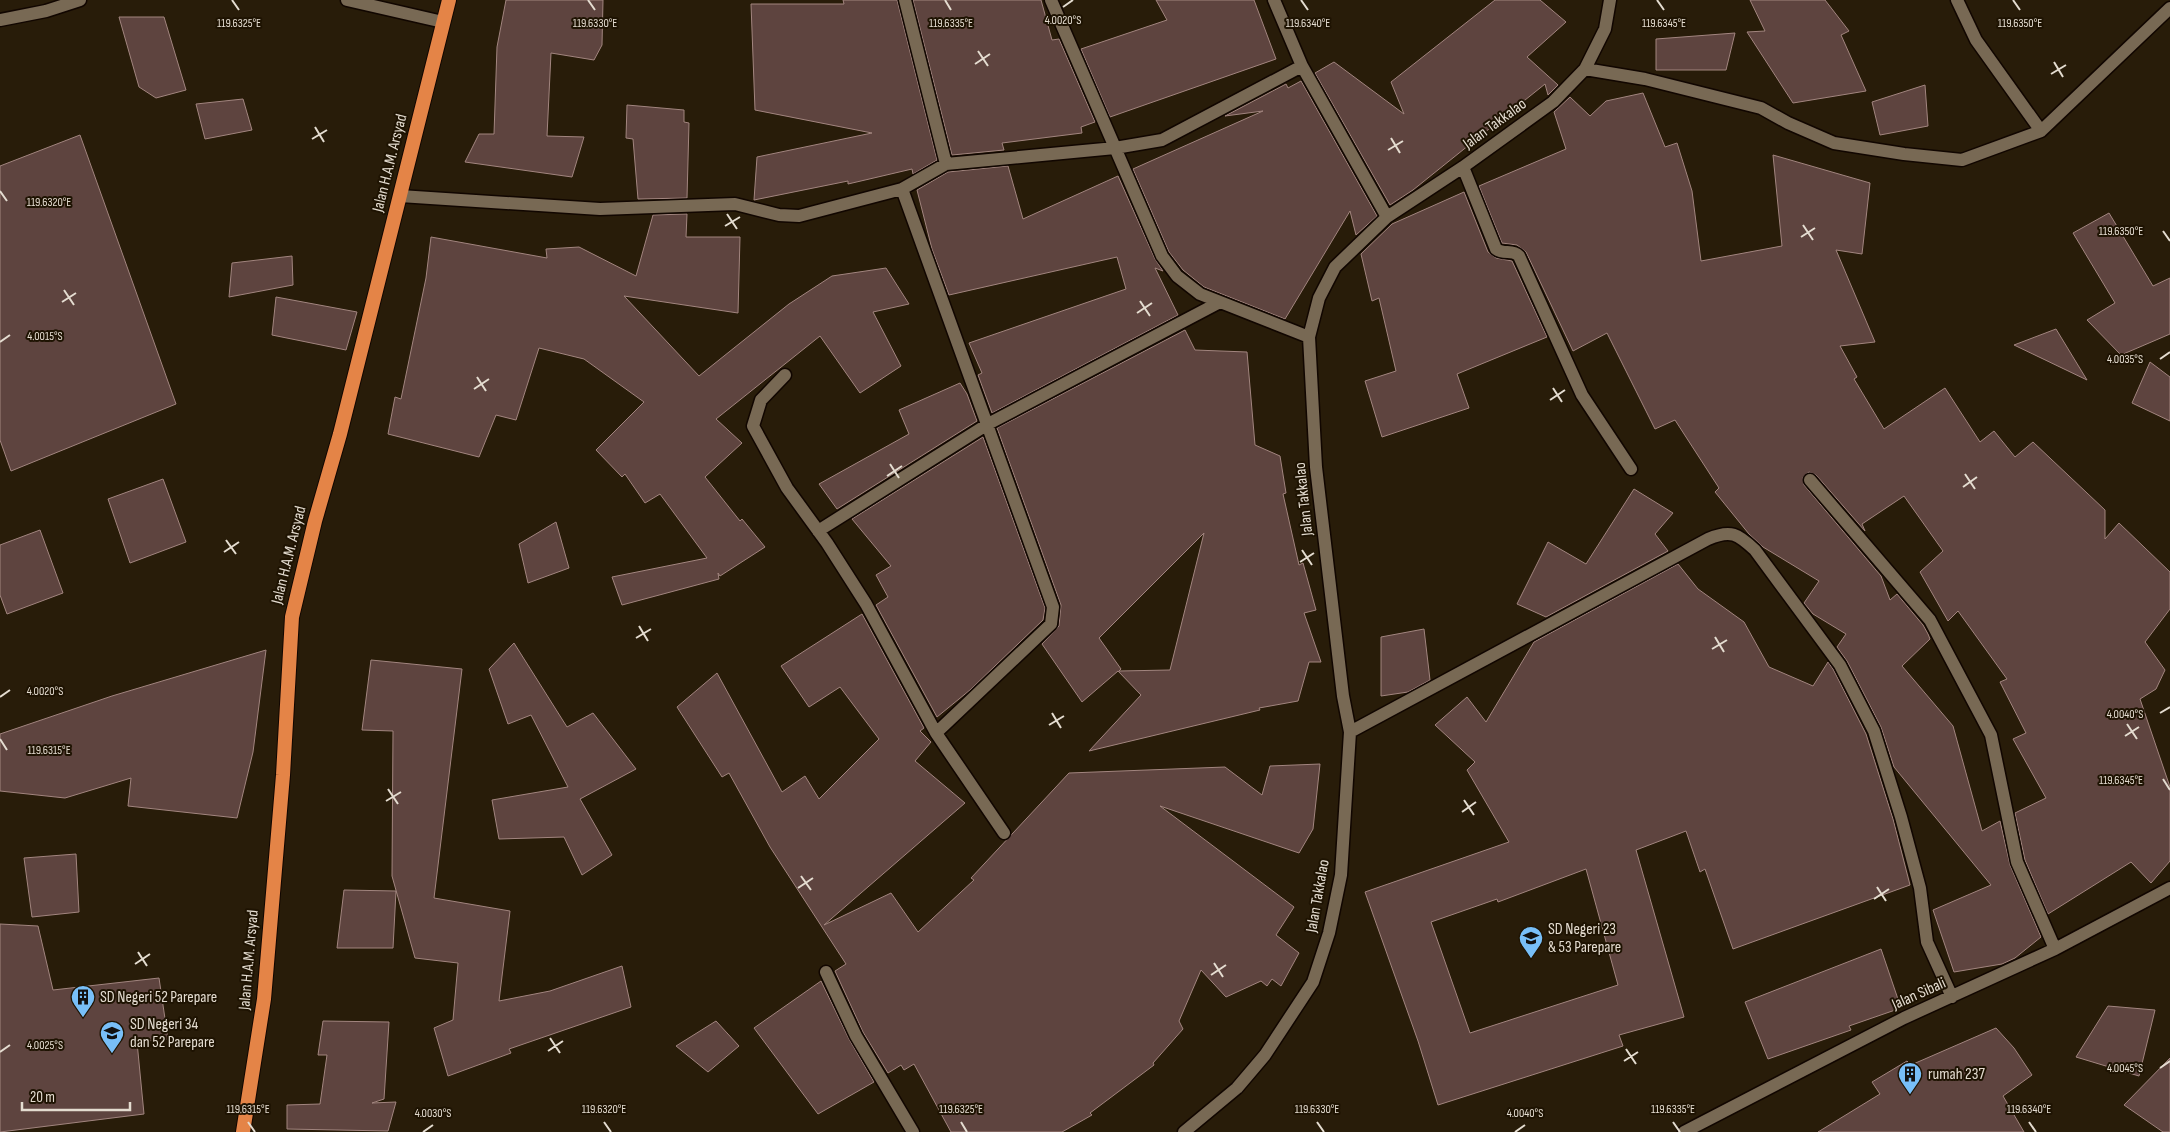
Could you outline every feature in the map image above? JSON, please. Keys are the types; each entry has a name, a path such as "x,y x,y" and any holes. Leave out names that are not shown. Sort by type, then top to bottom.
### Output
{"highway":[{"name":"Jalan H.A.M. Arsyad","path":"243,1132 264,999 283,775 292,617 315,521 340,434 450,0"}],"street":[{"path":"0,20 46,11 80,0"},
{"path":"348,0 443,22"},
{"path":"905,0 946,164"},
{"path":"1051,0 1162,256 1177,276 1200,294 1309,337"},
{"path":"1274,0 1302,66 1387,218"},
{"name":"Jalan Takkalao","path":"1184,1132 1236,1088 1265,1055 1313,982 1329,932 1341,875 1350,732 1343,696 1316,467 1309,337 1319,298 1335,267 1387,218 1463,167 1553,102 1585,70 1605,29 1610,0"},
{"path":"1957,0 1976,40 2041,131"},
{"path":"1585,70 1645,79 1761,108 1788,123 1834,143 1904,154 1962,160 2041,131 2170,8"},
{"path":"400,196 600,209 735,204 779,215 798,216 902,189 946,164 1115,148 1162,140 1302,66"},
{"path":"1463,167 1496,250 1500,252 1514,252 1519,256 1582,395 1631,470"},
{"path":"902,189 1053,607 1051,624 936,733"},
{"path":"818,531 988,424 1220,302"},
{"path":"785,375 761,400 753,426 787,488 866,604 936,733 1004,833"},
{"path":"1810,480 1930,620 1991,735 2017,862 2055,949"},
{"path":"1350,732 1708,539 1722,533 1738,536 1755,550 1840,665 1874,731 1901,817 1920,888 1927,942 1952,997"},
{"name":"Jalan Sibali","path":"1684,1132 1887,1027 2055,949 2170,888"},
{"path":"826,972 856,1036 912,1132"}],"building":[{"path":"506,0 603,0 602,45 594,60 551,53 547,136 584,137 572,177 465,162 479,134 494,134 497,47"},
{"path":"843,0 897,0 937,160 913,174 912,169 848,184 848,181 754,200 757,157 872,133 755,110 751,4 844,4"},
{"path":"913,0 1041,0 1052,40 1059,39 1095,122 1081,127 1082,133 1002,143 1004,150 952,155"},
{"path":"1156,0 1254,0 1276,59 1110,117 1081,49 1167,20"},
{"path":"1495,0 1540,0 1566,22 1527,57 1558,85 1548,95 1545,84 1413,190 1390,205 1315,73 1334,62 1404,114 1391,82"},
{"path":"1750,0 1825,0 1849,31 1841,35 1866,91 1793,103 1747,32 1765,31"},
{"path":"119,17 164,17 186,90 156,98 139,87"},
{"path":"1735,33 1726,70 1656,70 1656,39"},
{"path":"1301,81 1377,216 1356,235 1350,211 1285,319 1204,287 1183,270 1169,252 1133,169 1263,111 1225,116 1286,84 1288,88"},
{"path":"1925,85 1928,126 1880,135 1872,102"},
{"path":"1643,93 1665,147 1677,143 1692,191 1701,261 1782,246 1773,155 1870,183 1862,254 1836,250 1875,342 1840,346 1857,377 1854,379 1884,429 1945,388 1980,442 1994,431 2015,457 2033,442 2105,510 2105,539 2119,523 2170,572 2170,609 2145,642 2165,670 2156,689 2140,699 2170,787 2170,861 2151,883 2131,862 2048,914 2025,860 2015,813 2046,798 2013,739 2026,733 2000,682 2007,679 1958,611 1948,621 1920,572 1943,551 1904,496 1862,524 1865,531 1816,475 1809,472 1803,477 1804,485 1881,576 1890,600 1897,594 1923,625 1928,634 1930,639 1902,666 1953,726 1982,831 2000,821 2010,865 2041,937 2015,958 2002,964 1954,972 1933,910 1991,885 1894,767 1881,727 1847,661 1837,647 1846,634 1813,614 1804,603 1819,581 1763,547 1749,534 1715,492 1719,488 1675,420 1655,429 1607,333 1573,351 1526,252 1517,245 1502,243 1479,186 1566,149 1554,112 1570,97 1590,116 1606,101"},
{"path":"243,99 252,130 205,139 196,104"},
{"path":"627,105 684,110 684,122 689,123 687,198 638,199 633,139 626,138"},
{"path":"80,135 176,404 11,471 0,440 0,166"},
{"path":"1008,166 1023,219 1118,176 1155,259 1163,271 1155,268 1178,315 992,413 978,375 982,373 969,343 1126,289 1117,257 949,295 932,249 917,190 948,172"},
{"path":"1464,192 1488,252 1496,258 1512,261 1547,337 1457,374 1469,408 1382,437 1365,381 1396,371 1379,298 1372,301 1361,254 1392,224"},
{"path":"2109,213 2153,286 2170,278 2170,334 2121,355 2087,320 2115,303 2073,233"},
{"path":"687,214 686,237 740,237 738,313 624,296 699,376 789,304 832,276 886,268 909,304 873,312 901,366 860,393 820,336 716,419 742,443 705,477 740,521 742,519 765,547 720,576 718,573 719,579 622,605 612,577 707,558 660,494 645,503 625,474 622,477 596,450 644,402 584,359 539,348 516,420 496,415 479,457 388,434 395,397 401,399 426,278 431,237 547,258 546,249 579,247 636,276 653,215"},
{"path":"292,256 293,285 229,297 232,263"},
{"path":"276,297 357,312 346,350 272,335"},
{"path":"2056,329 2087,380 2014,345"},
{"path":"1185,330 1195,350 1247,352 1255,445 1280,456 1286,493 1283,494 1299,565 1303,563 1316,610 1304,613 1321,662 1309,662 1298,701 1259,708 1260,710 1089,751 1141,695 1118,671 1082,702 1042,644 1059,626 1061,605 997,428","holes":["1204,533 1170,670 1119,671 1121,669 1099,638"]},
{"path":"2150,362 2170,377 2170,421 2132,403"},
{"path":"960,383 967,394 977,421 837,509 819,484 909,434 899,410"},
{"path":"983,437 1045,608 1043,620 970,690 937,717 876,605 888,597 876,575 891,566 852,519"},
{"path":"163,479 186,542 130,563 108,499"},
{"path":"1634,489 1673,513 1655,534 1668,551 1546,617 1517,604 1548,542 1586,564"},
{"path":"556,522 569,568 528,583 519,544"},
{"path":"40,530 63,593 7,614 0,595 0,545"},
{"path":"1678,564 1698,589 1744,622 1769,667 1813,686 1828,662 1866,734 1893,819 1910,885 1733,949 1705,869 1700,872 1686,831 1636,850 1684,1017 1619,1035 1623,1046 1438,1105 1418,1041 1365,892 1509,842 1467,770 1475,762 1435,725 1467,697 1486,722 1534,642","holes":["1586,869 1618,985 1470,1033 1431,922 1497,899 1498,902"]},
{"path":"862,614 924,728 920,731 931,742 915,761 965,803 824,925 891,893 918,932 974,880 971,878 1069,773 1225,767 1262,795 1270,766 1320,764 1313,829 1299,853 1160,806 1294,907 1276,935 1299,953 1281,986 1272,979 1267,986 1261,981 1226,997 1201,970 1179,1021 1183,1029 1153,1063 1154,1065 1090,1113 1092,1115 1062,1132 951,1132 914,1064 904,1070 901,1065 888,1073 863,1032 835,971 846,964 770,847 729,773 722,777 677,707 717,673 782,792 805,776 819,799 879,739 840,687 809,707 781,666"},
{"path":"1424,629 1430,680 1408,692 1381,696 1381,637"},
{"path":"514,643 567,727 593,713 636,769 580,799 612,855 582,875 564,837 499,839 492,800 568,787 531,715 508,724 489,669"},
{"path":"266,650 253,752 237,818 128,806 131,778 65,798 0,791 0,734 112,696"},
{"path":"371,660 462,669 434,898 510,911 499,1001 550,991 622,966 631,1007 509,1049 511,1053 448,1076 434,1028 453,1020 458,963 415,958 392,876 393,731 362,730"},
{"path":"76,854 79,912 32,917 24,858"},
{"path":"344,890 396,891 393,948 337,948"},
{"name":"SD Negeri 34 dan 52 Parepare","path":"0,924 38,926 53,990 159,978 168,1039 137,1042 144,1114 0,1132"},
{"path":"1881,949 1901,1008 1849,1026 1851,1030 1768,1059 1745,1002"},
{"path":"821,981 849,1039 874,1082 818,1114 754,1028"},
{"path":"2108,1006 2155,1010 2139,1076 2076,1057"},
{"path":"323,1021 389,1022 384,1099 372,1103 396,1102 388,1131 287,1129 287,1105 320,1104 327,1055 318,1055"},
{"path":"716,1021 739,1046 708,1072 676,1046"},
{"path":"1996,1028 2014,1048 2032,1075 2003,1096 2024,1132 1818,1132 1880,1094 1872,1082 1907,1061 1911,1065"},
{"path":"2170,1058 2170,1132 2163,1132 2124,1105"}],"place":[{"name":"SD Negeri 23 & 53 Parepare","path":"1531,959"},
{"name":"SD Negeri 52 Parepare","path":"83,1018"},
{"name":"SD Negeri 34 dan 52 Parepare","path":"112,1054"},
{"name":"rumah 237","path":"1910,1095"}]}
